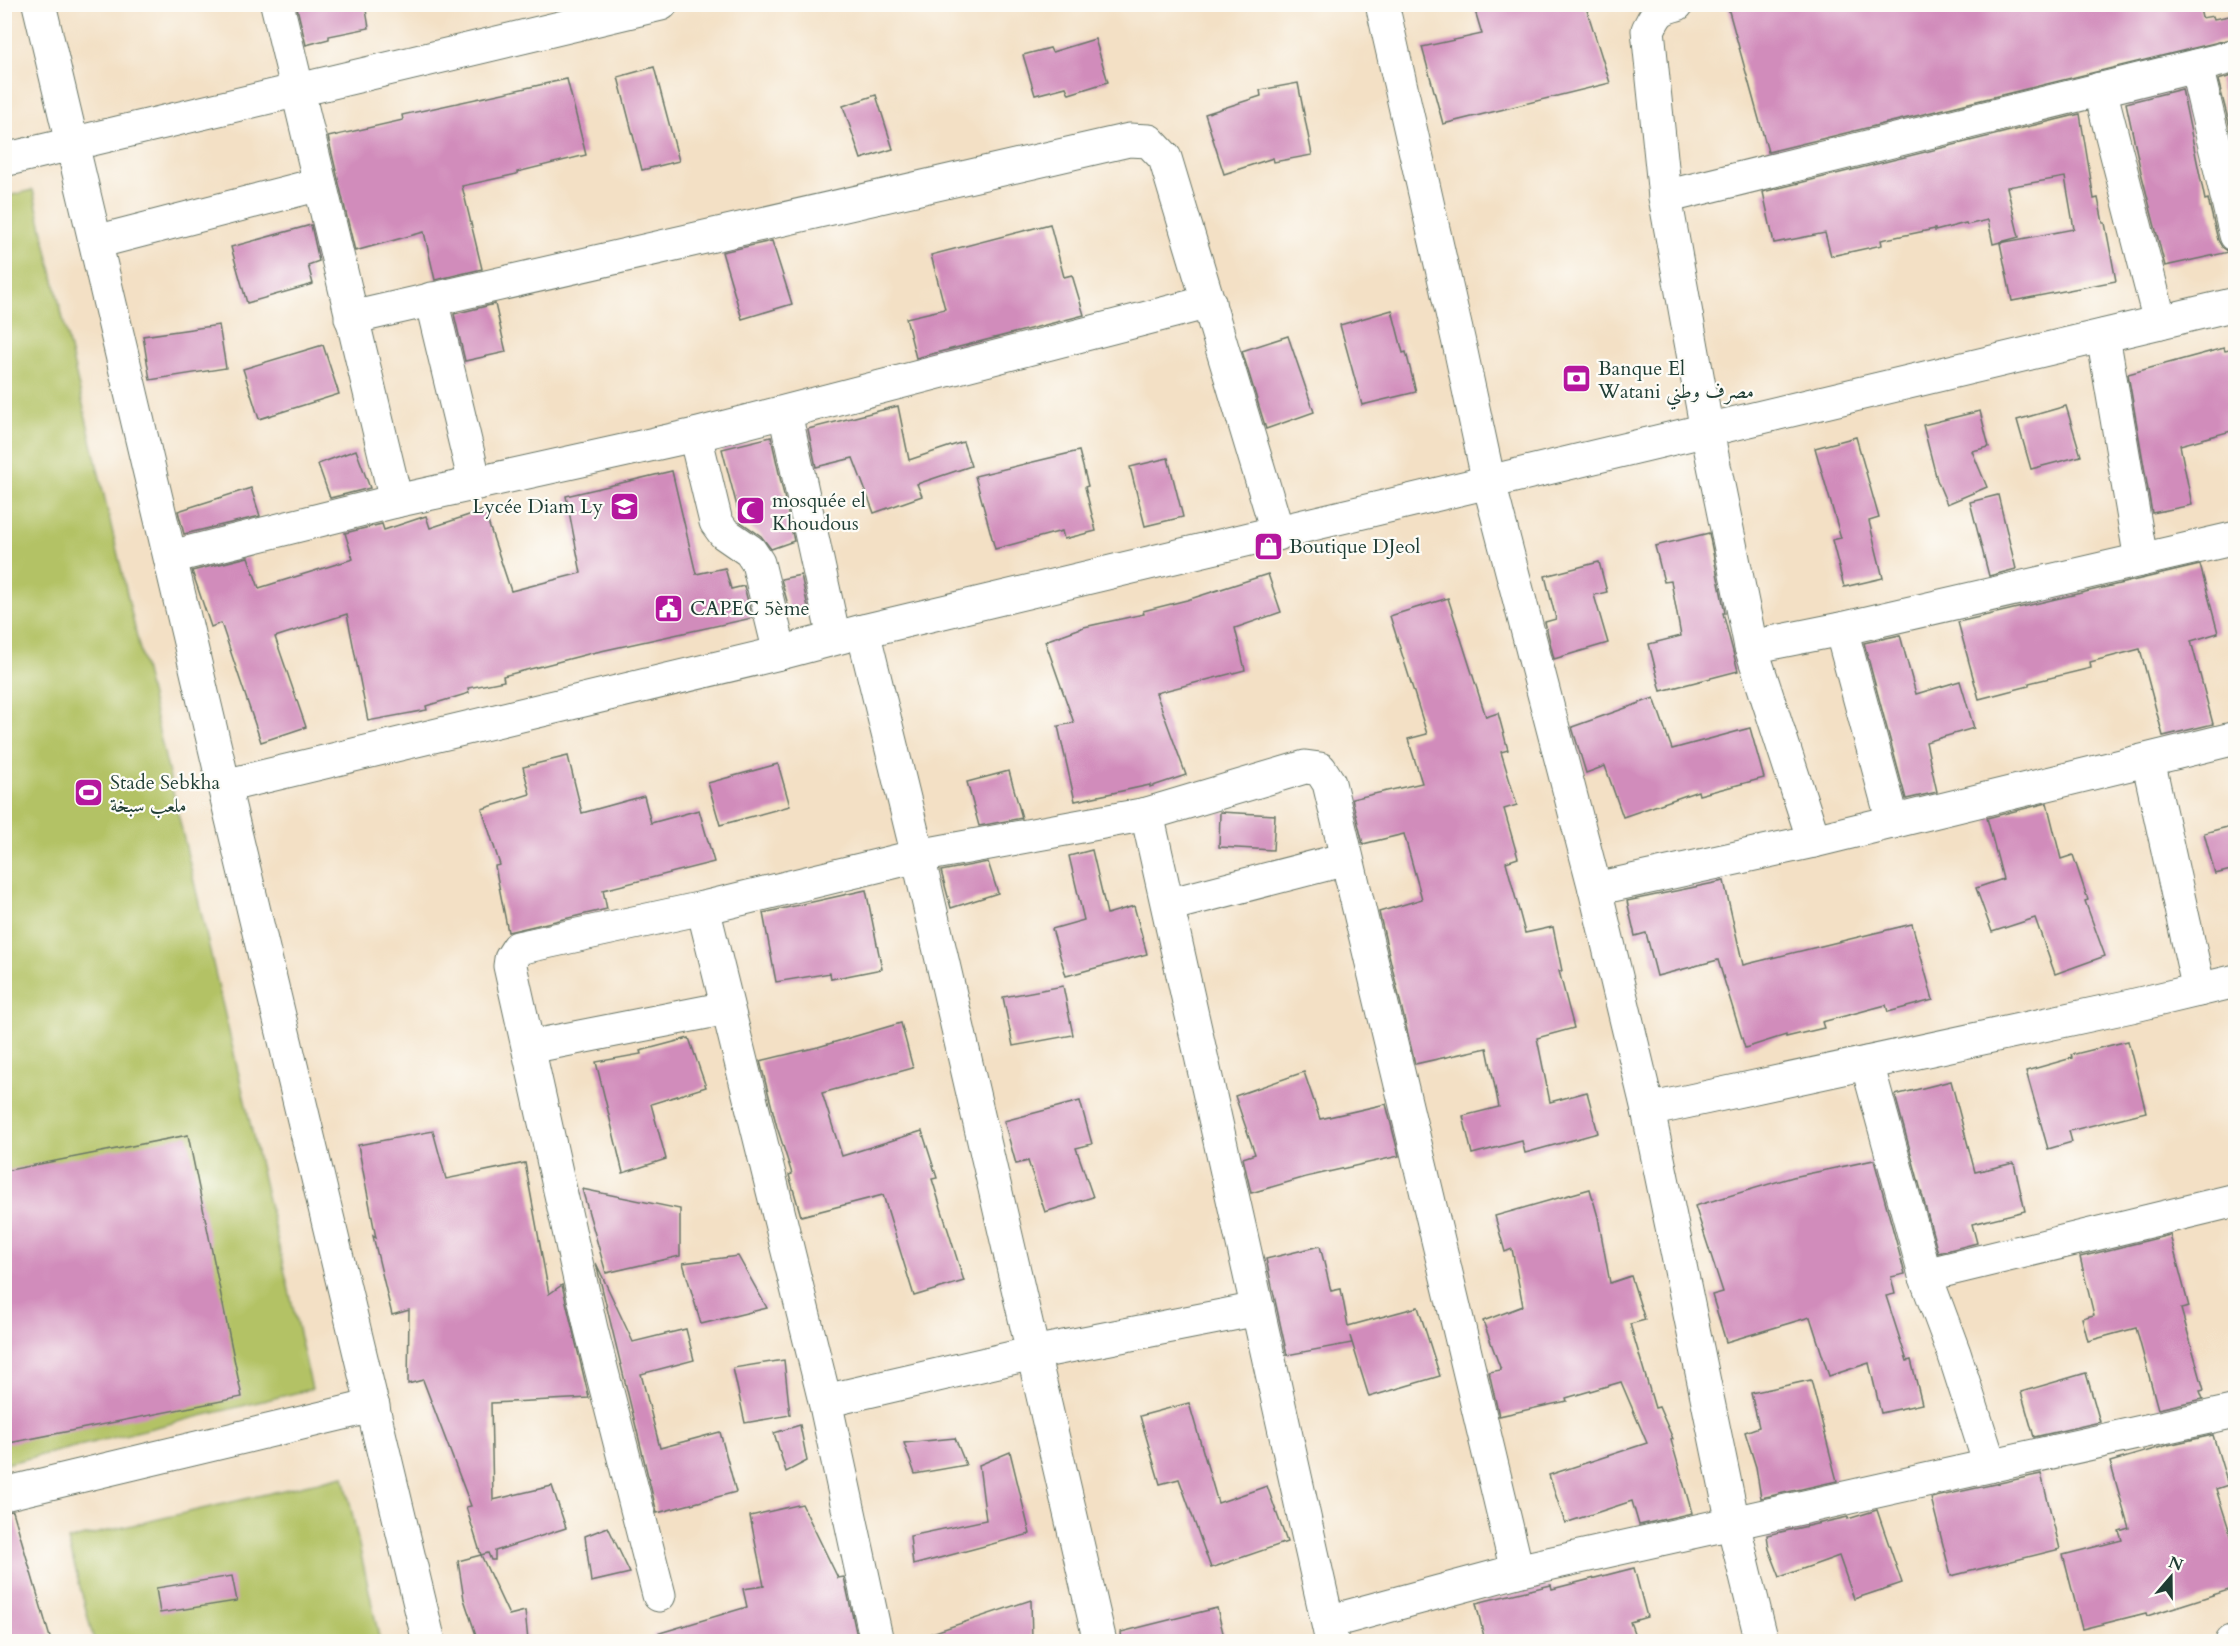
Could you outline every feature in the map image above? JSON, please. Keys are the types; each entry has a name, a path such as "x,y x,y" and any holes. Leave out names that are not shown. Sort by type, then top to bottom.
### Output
{"street":[{"path":"39,4 429,1641"},
{"path":"277,4 396,501"},
{"path":"4,160 661,4"},
{"path":"1382,4 1489,483 1595,889 1648,1110 1732,1523 1762,1641"},
{"path":"1677,4 1656,13 1648,30 1665,197 1707,431 1751,646 1814,841"},
{"path":"1665,197 2235,56"},
{"path":"2196,66 2235,235"},
{"path":"2100,89 2160,322"},
{"path":"351,318 1094,147 1139,139 1149,141 1165,158 1278,534"},
{"path":"96,242 320,184"},
{"path":"431,299 475,483"},
{"path":"171,557 396,501 785,413 1209,303"},
{"path":"224,786 2235,304"},
{"path":"2103,336 2141,560"},
{"path":"785,413 849,635 918,856 1100,1641"},
{"path":"695,435 716,522 724,533 750,551 758,563 780,653"},
{"path":"1751,646 1841,629 2235,538"},
{"path":"1841,629 1893,822"},
{"path":"1595,889 1814,841 2235,738"},
{"path":"2148,760 2199,990"},
{"path":"658,1595 591,1329 530,1047 510,966 511,959 518,948 703,908 918,856 1148,814 1305,767 1320,769 1329,783 1517,1571"},
{"path":"1148,814 1330,1632 1517,1571 2235,1411"},
{"path":"1168,905 1346,859"},
{"path":"703,908 825,1401 877,1641"},
{"path":"1648,1110 2235,981"},
{"path":"530,1047 727,1008"},
{"path":"1867,1063 1925,1275 1954,1353 1990,1466"},
{"path":"1925,1275 2235,1200"},
{"path":"825,1401 1033,1353 1258,1309"},
{"path":"4,1494 373,1406"}],"green space":[{"name":"Stade Sebkha ملعب سبخة","path":"33,190 312,1389 5,1464 4,197"},
{"path":"344,1476 380,1641 94,1641 68,1540"}],"building":[{"path":"296,4 365,4 369,28 329,36 329,39 306,45"},
{"path":"1473,4 1585,4 1610,83 1443,124 1422,47 1482,34"},
{"path":"1727,4 2199,4 2202,18 2213,16 2214,19 2235,15 2235,38 1768,152"},
{"path":"1095,39 1108,82 1069,94 1066,87 1035,95 1023,55 1050,48 1052,52"},
{"path":"654,67 679,161 642,170 618,77"},
{"path":"2235,75 2235,126 2230,127 2218,80"},
{"path":"567,79 586,155 462,186 482,269 435,280 424,232 355,251 328,137 403,120 402,115"},
{"path":"1298,83 1312,155 1274,162 1273,158 1224,174 1205,114 1261,96 1260,90"},
{"path":"2182,89 2205,200 2208,199 2218,240 2229,252 2165,266 2126,103"},
{"path":"876,95 893,149 861,159 843,106"},
{"path":"2080,114 2094,199 2098,198 2103,223 2105,223 2116,281 2012,301 2000,243 2074,229 2065,177 2007,187 2019,237 1993,244 1988,220 1881,240 1882,245 1831,256 1825,233 1774,243 1763,192"},
{"path":"1050,224 1064,277 1072,275 1084,315 916,358 906,318 945,309 931,255"},
{"path":"311,225 319,261 308,265 313,284 247,303 231,247"},
{"path":"772,241 792,304 742,319 722,252"},
{"path":"495,304 506,352 465,361 454,314"},
{"path":"1392,310 1416,392 1362,405 1340,325"},
{"path":"219,325 226,368 150,380 143,336"},
{"path":"1288,336 1314,412 1266,429 1242,351"},
{"path":"323,345 339,394 259,419 243,369"},
{"path":"2224,348 2225,351 2235,349 2235,430 2180,445 2192,505 2152,513 2128,374"},
{"path":"898,406 909,460 963,442 971,466 917,484 922,496 874,513 853,458 816,467 808,429"},
{"path":"2066,406 2081,456 2031,469 2017,420"},
{"path":"1980,411 1989,447 1972,451 1987,487 1947,504 1937,480 1923,425"},
{"path":"771,437 794,541 771,549 761,536 741,522 722,449"},
{"path":"1856,437 1879,518 1869,521 1883,578 1844,587 1832,540 1841,538 1815,448"},
{"path":"356,450 370,488 330,498 318,464"},
{"path":"1079,451 1096,531 1064,539 1062,531 995,549 975,476"},
{"path":"1168,458 1183,517 1145,526 1130,467"},
{"path":"672,471 696,574 725,568 731,589 744,586 752,618 592,653 503,676 504,681 468,688 469,693 426,706 427,710 368,721 347,614 275,637 306,727 261,742 221,623 211,627 192,571 248,557 259,588 353,559 345,533 382,524 384,530 426,516 430,528 484,510 511,591 581,573 566,496"},
{"path":"251,488 260,516 184,534 178,511"},
{"path":"1998,495 2016,569 1989,576 1970,502"},
{"path":"1709,533 1725,613 1723,613 1738,671 1661,691 1649,644 1681,636 1671,581 1664,582 1655,546"},
{"path":"1599,562 1607,592 1594,595 1608,643 1554,659 1545,622 1556,619 1545,576"},
{"path":"2200,565 2218,633 2191,641 2213,724 2163,736 2140,649 2090,662 2091,668 2029,683 2029,686 1979,699 1958,622"},
{"path":"1268,574 1281,612 1235,628 1245,670 1156,693 1186,775 1150,787 1150,785 1075,801 1058,726 1074,723 1045,641 1084,627 1144,614 1143,611 1187,600"},
{"path":"801,575 809,612 791,616 781,579"},
{"path":"1448,598 1486,717 1498,713 1508,750 1501,752 1517,805 1504,809 1518,858 1506,862 1525,933 1553,927 1562,971 1559,971 1574,1028 1537,1038 1550,1102 1587,1092 1598,1133 1525,1153 1522,1141 1472,1154 1463,1116 1499,1107 1487,1048 1415,1064 1379,912 1422,899 1404,834 1363,844 1352,799 1422,783 1408,739 1427,734 1390,616"},
{"path":"1900,635 1916,694 1960,681 1974,728 1926,742 1937,792 1906,799 1864,643"},
{"path":"1654,698 1672,749 1750,728 1764,778 1699,795 1698,791 1623,817 1605,766 1586,773 1572,727"},
{"path":"568,756 582,813 644,796 651,823 699,810 714,862 603,890 607,909 508,932 495,866 500,865 482,809 530,794 523,767"},
{"path":"778,764 790,806 720,825 708,783"},
{"path":"1009,771 1022,818 979,826 967,782"},
{"path":"2047,803 2061,859 2073,855 2088,900 2085,901 2105,956 2055,974 2035,918 1992,932 1976,888 2003,879 1987,818"},
{"path":"1220,812 1275,815 1273,850 1219,847"},
{"path":"2235,825 2235,869 2215,874 2204,833"},
{"path":"1092,850 1107,914 1134,906 1147,954 1066,976 1052,929 1084,920 1069,856"},
{"path":"988,862 998,893 951,908 941,871"},
{"path":"1724,881 1743,965 1912,924 1933,1000 1888,1012 1886,1005 1822,1022 1824,1028 1786,1037 1786,1035 1745,1048 1718,960 1657,976 1646,933 1635,936 1627,901"},
{"path":"866,890 882,969 831,979 830,973 776,982 763,913"},
{"path":"1063,986 1073,1035 1013,1046 1003,997"},
{"path":"901,1023 913,1068 822,1093 842,1156 922,1131 937,1178 932,1179 964,1281 914,1296 883,1195 801,1216 789,1175 792,1174 760,1061"},
{"path":"689,1038 706,1087 651,1104 666,1159 623,1173 596,1062 641,1054 640,1051"},
{"path":"2128,1041 2146,1112 2069,1131 2072,1142 2048,1149 2026,1071 2072,1058 2071,1055"},
{"path":"1304,1072 1320,1119 1386,1104 1399,1156 1306,1177 1251,1193 1243,1158 1255,1154 1235,1096"},
{"path":"1951,1081 1975,1172 2014,1163 2025,1211 1972,1224 1977,1243 1938,1253 1895,1095"},
{"path":"1080,1101 1092,1144 1076,1148 1093,1197 1045,1212 1028,1161 1016,1164 1004,1121"},
{"path":"433,1131 446,1179 525,1163 549,1294 562,1285 589,1398 491,1403 493,1500 552,1486 566,1528 495,1551 495,1560 491,1560 488,1553 481,1555 466,1507 471,1506 423,1380 408,1384 409,1310 392,1315 373,1236 376,1238 358,1145"},
{"path":"188,1135 242,1397 4,1444 4,1171"},
{"path":"1874,1160 1905,1274 1891,1277 1895,1294 1886,1296 1907,1361 1911,1360 1922,1404 1881,1413 1869,1363 1829,1376 1810,1317 1726,1342 1712,1295 1723,1292 1695,1206 1793,1177"},
{"path":"582,1189 680,1209 680,1256 606,1273"},
{"path":"1590,1189 1598,1217 1610,1283 1631,1276 1645,1320 1630,1324 1655,1408 1659,1407 1673,1439 1671,1440 1692,1513 1639,1525 1632,1501 1565,1523 1549,1475 1647,1443 1621,1382 1566,1398 1567,1401 1499,1416 1489,1372 1501,1370 1483,1321 1523,1306 1512,1249 1505,1252 1495,1216"},
{"path":"2170,1235 2189,1307 2181,1309 2204,1390 2200,1391 2203,1399 2158,1409 2136,1328 2088,1341 2082,1318 2094,1315 2080,1257"},
{"path":"1320,1246 1331,1291 1341,1289 1348,1326 1418,1307 1440,1376 1369,1397 1350,1336 1352,1343 1287,1355 1266,1259"},
{"path":"738,1256 767,1308 701,1324 683,1263"},
{"path":"596,1263 633,1342 686,1329 694,1360 641,1374 660,1448 720,1432 736,1492 657,1513"},
{"path":"784,1360 790,1415 745,1423 733,1368"},
{"path":"2086,1373 2100,1422 2034,1437 2021,1392"},
{"path":"1811,1380 1837,1481 1761,1498 1756,1467 1745,1432 1759,1427 1751,1393"},
{"path":"1189,1403 1218,1503 1267,1486 1287,1542 1211,1568 1179,1479 1160,1484 1140,1416"},
{"path":"800,1425 807,1461 786,1472 774,1433"},
{"path":"2213,1435 2228,1485 2216,1489 2235,1548 2235,1588 2147,1616 2146,1613 2082,1629 2063,1555 2122,1540 2119,1531 2129,1528 2110,1462"},
{"path":"955,1438 966,1465 915,1474 904,1443"},
{"path":"1010,1452 1030,1534 913,1565 910,1536 986,1520 979,1465"},
{"path":"2041,1474 2060,1549 1951,1576 1931,1498"},
{"path":"802,1504 838,1578 844,1577 858,1641 654,1641 653,1635 747,1607 743,1589 764,1586 750,1516"},
{"path":"1877,1510 1902,1583 1854,1599 1839,1556 1780,1577 1769,1549 1767,1535 1848,1517 1848,1519"},
{"path":"13,1511 51,1641 4,1641 4,1512"},
{"path":"608,1527 630,1573 591,1582 585,1536"},
{"path":"481,1555 509,1615 525,1611 528,1641 478,1641 464,1599 458,1561"},
{"path":"1634,1568 1647,1617 1630,1622 1637,1641 1485,1641 1476,1603 1551,1585 1552,1589"},
{"path":"232,1576 237,1601 160,1613 156,1588"},
{"path":"1031,1600 1032,1641 920,1641 920,1637"},
{"path":"1217,1608 1225,1641 1122,1641 1121,1632"}],"place":[{"name":"Banque El Watani مصرف وطني","path":"1577,379"},
{"name":"Lycée Diam Ly","path":"624,506"},
{"name":"mosquée el Khoudous","path":"751,511"},
{"name":"Boutique DJeol","path":"1268,546"},
{"name":"CAPEC 5ème","path":"669,608"},
{"name":"Stade Sebkha ملعب سبخة","path":"89,793"}]}
